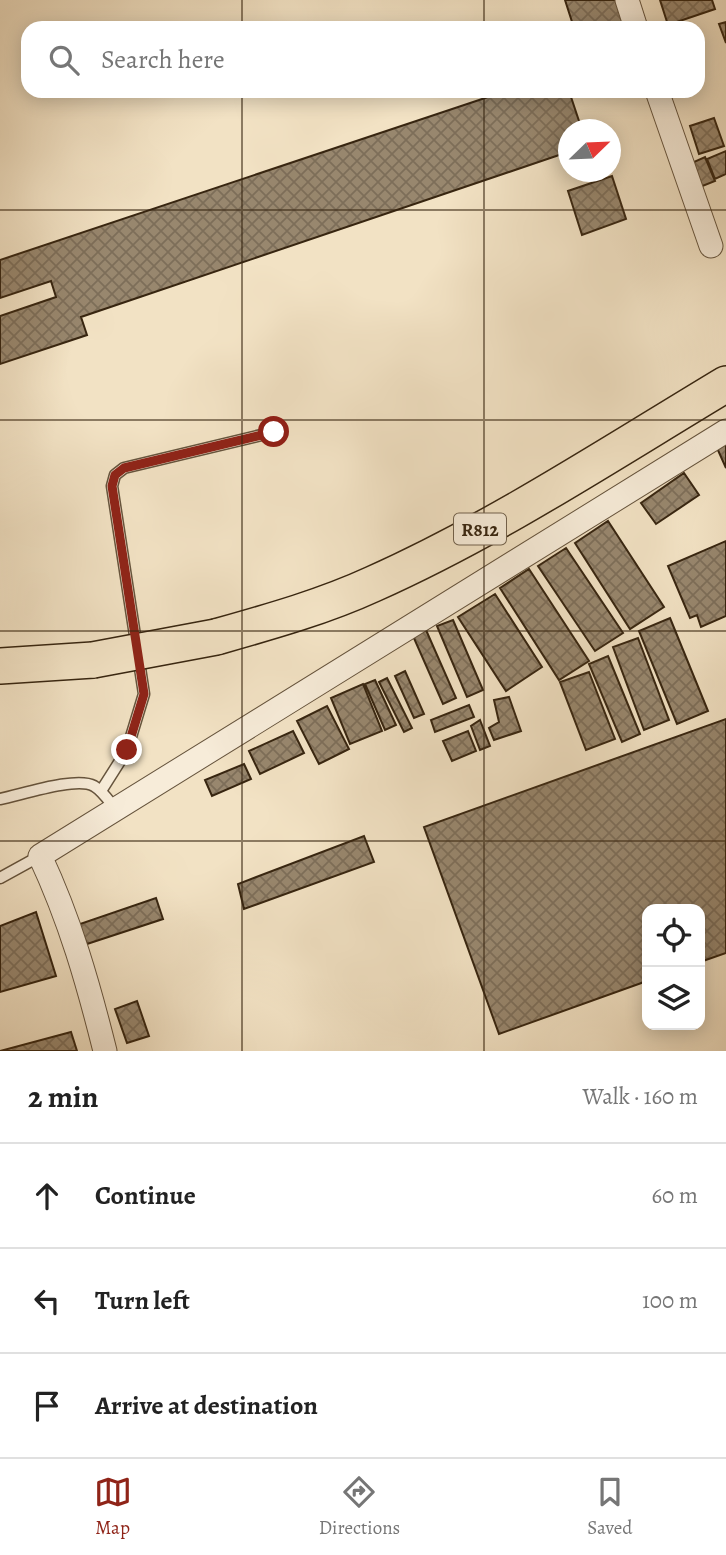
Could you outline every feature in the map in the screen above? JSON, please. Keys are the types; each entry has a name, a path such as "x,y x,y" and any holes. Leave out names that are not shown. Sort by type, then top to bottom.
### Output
{"main road":[{"name":"R812","path":"0,666 93,660 216,637 287,617 360,589 440,552 726,384"}],"street":[{"path":"627,0 634,21"},
{"path":"659,98 711,246"},
{"path":"105,1051 80,955 63,905 40,856 117,811 726,431"}],"lane":[{"path":"101,791 127,750 144,694 112,486 115,475 124,468 274,432"},
{"path":"0,799 78,782 92,785 101,791 117,811"},
{"path":"0,878 40,856"}],"building":[{"path":"565,0 623,0 631,21 572,21"},
{"path":"660,0 712,0 715,9 680,21 667,21"},
{"path":"726,22 726,43 719,24"},
{"path":"485,98 571,98 578,119 558,119 558,155 81,317 87,335 0,364 0,316 56,297 51,281 0,298 0,260"},
{"path":"714,118 724,146 699,154 690,126"},
{"path":"726,151 726,174 715,179 707,159"},
{"path":"705,157 715,181 695,189 685,166"},
{"path":"594,182 614,182 626,219 582,235 568,191"},
{"path":"726,444 726,468 717,448"},
{"path":"684,473 699,495 656,524 641,503"},
{"path":"608,521 664,607 630,629 575,543"},
{"path":"726,541 726,616 701,627 697,615 690,618 668,566"},
{"path":"566,548 623,633 595,651 538,566"},
{"path":"529,569 589,661 559,680 500,588"},
{"path":"495,594 542,667 506,691 458,617"},
{"path":"670,618 708,711 677,724 639,631"},
{"path":"453,620 483,690 467,697 437,626"},
{"path":"426,630 456,698 443,704 413,636"},
{"path":"638,638 669,720 644,730 613,647"},
{"path":"608,656 640,734 622,742 589,664"},
{"path":"405,671 424,714 414,718 395,676"},
{"path":"589,672 615,739 586,750 560,682"},
{"path":"387,678 412,728 404,732 379,682"},
{"path":"375,680 396,725 385,730 365,684"},
{"path":"363,684 382,731 350,744 331,698"},
{"path":"509,697 521,731 494,740 489,728 499,722 494,700"},
{"path":"469,705 474,717 435,732 431,720"},
{"path":"327,706 349,749 319,764 297,721"},
{"path":"726,719 726,953 705,960 705,904 642,904 642,983 499,1034 424,827"},
{"path":"480,720 490,746 480,750 471,726"},
{"path":"293,731 304,753 260,774 249,751"},
{"path":"468,731 476,751 452,761 443,741"},
{"path":"244,764 251,779 212,796 205,780"},
{"path":"364,836 374,862 244,909 238,884"},
{"path":"156,898 163,919 87,944 77,925"},
{"path":"36,912 56,976 0,992 0,926"},
{"path":"137,1001 149,1036 127,1043 115,1009"},
{"path":"71,1032 77,1051 0,1051"}],"route":[{"path":"127,750 144,694 112,486 115,475 124,468 274,432"}]}
